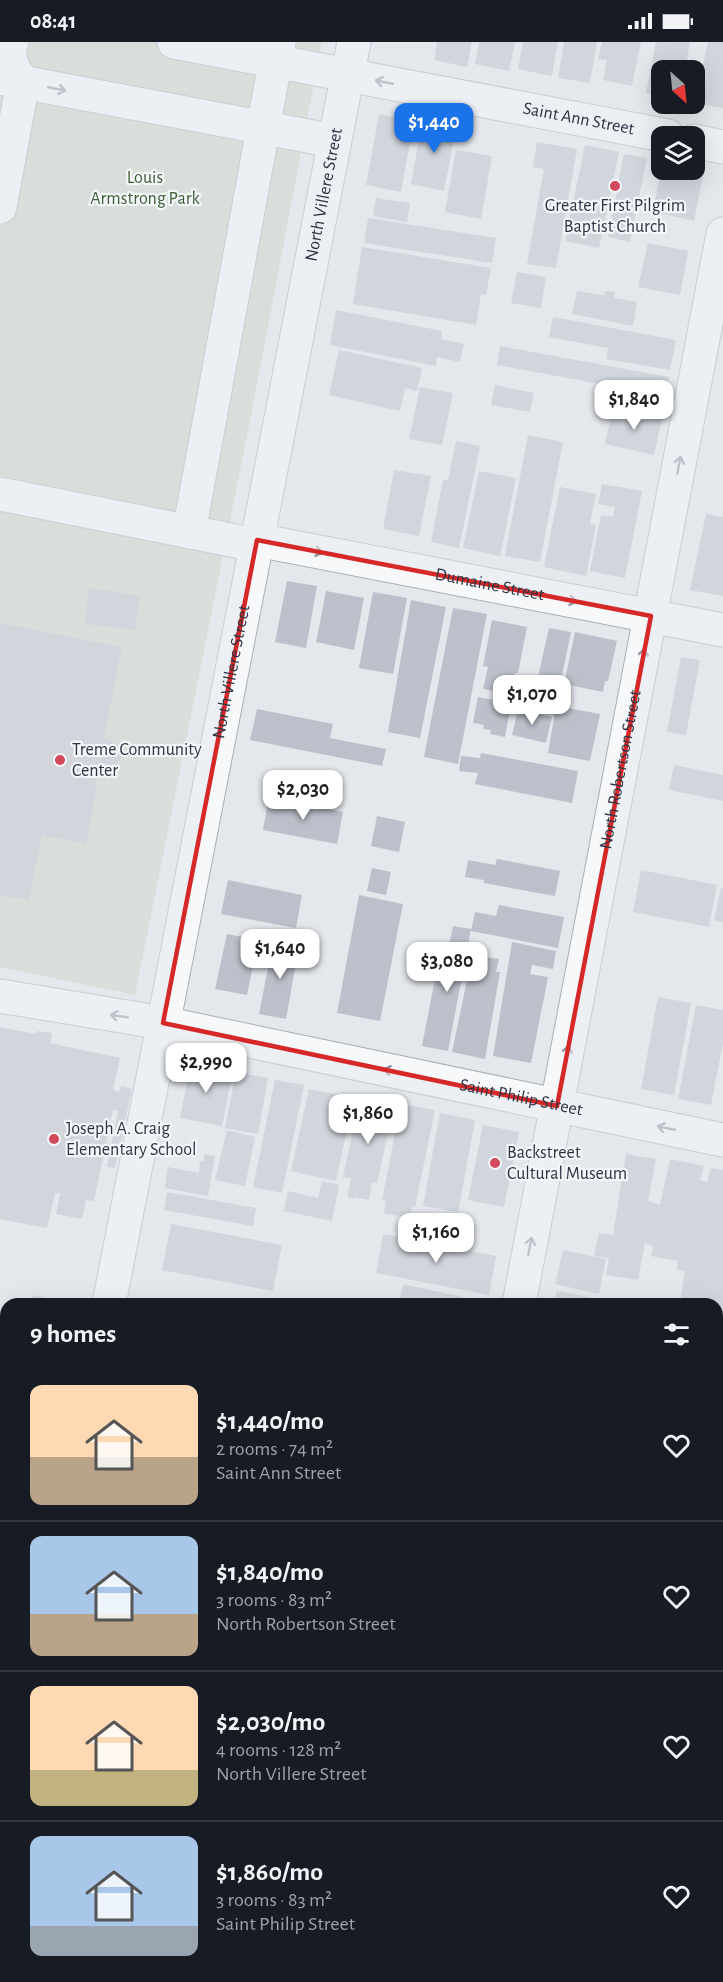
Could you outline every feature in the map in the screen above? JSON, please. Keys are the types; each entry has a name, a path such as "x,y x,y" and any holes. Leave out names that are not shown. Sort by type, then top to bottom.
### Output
{"street":[{"path":"0,207 12,80 10,47 12,42"},
{"name":"Saint Ann Street","path":"174,42 277,52 347,75 651,133"},
{"name":"North Villere Street","path":"110,1298 354,42"},
{"path":"189,532 277,52"},
{"path":"12,80 334,141"},
{"path":"705,143 723,147"},
{"name":"North Robertson Street","path":"520,1298 723,234"},
{"name":"Dumaine Street","path":"0,494 189,532 723,630"},
{"name":"Saint Philip Street","path":"0,996 163,1023 723,1140"}],"highlighted area":[{"path":"257,540 651,616 557,1106 163,1023"}],"green space":[{"name":"Louis Armstrong Park","path":"0,42 322,42 250,421 135,995 0,967"}],"building":[{"path":"437,42 472,42 467,67 434,60"},
{"path":"479,42 515,42 509,71 475,64"},
{"path":"523,42 558,42 552,76 518,69"},
{"path":"564,42 597,42 590,83 558,78"},
{"path":"602,42 641,42 632,86 603,80 607,60 598,59"},
{"path":"656,42 690,42 687,60 652,60"},
{"path":"708,42 723,42 723,108 705,105 704,60"},
{"path":"651,68 651,94 646,93"},
{"path":"379,114 414,121 401,192 366,185"},
{"path":"423,117 457,123 444,191 411,184"},
{"path":"537,142 577,149 556,268 527,264 544,169 533,167"},
{"path":"585,145 619,152 599,248 565,241"},
{"path":"456,150 492,156 481,219 445,212"},
{"path":"624,154 647,158 630,242 608,237"},
{"path":"659,180 702,180 694,221 653,212"},
{"path":"376,198 410,203 407,222 373,216"},
{"path":"368,218 496,238 492,263 364,243"},
{"path":"648,243 688,251 680,295 638,287"},
{"path":"362,247 491,268 486,295 481,294 476,325 353,304"},
{"path":"517,272 546,277 541,308 511,303"},
{"path":"577,291 604,295 605,291 615,292 614,298 637,302 633,326 572,314"},
{"path":"336,310 442,331 441,339 464,344 460,362 437,357 436,366 330,345"},
{"path":"553,317 676,340 670,370 606,359 608,348 549,337"},
{"path":"500,346 669,377 663,405 599,393 600,384 497,365"},
{"path":"339,350 422,368 417,391 405,388 400,411 329,395"},
{"path":"495,385 534,393 530,412 491,405"},
{"path":"420,387 453,393 442,445 409,439"},
{"path":"613,407 662,418 654,455 605,444"},
{"path":"528,435 563,442 540,562 505,556"},
{"path":"456,441 480,446 459,548 431,542 443,480 448,480"},
{"path":"394,470 431,476 419,536 383,529"},
{"path":"479,471 516,478 500,556 463,548"},
{"path":"602,484 642,491 625,578 590,571 601,515 613,517 615,507 598,504"},
{"path":"560,487 596,494 590,524 596,525 586,576 544,567"},
{"path":"706,514 723,517 723,596 690,590"},
{"path":"287,581 317,586 306,648 275,642"},
{"path":"89,588 140,596 135,630 85,624"},
{"path":"326,591 364,598 354,650 316,642"},
{"path":"373,592 407,598 393,674 359,668"},
{"path":"411,600 446,607 420,738 388,732"},
{"path":"453,608 487,614 458,764 424,757"},
{"path":"492,620 527,627 518,673 515,673 510,694 483,689 488,667 483,666"},
{"name":"Treme Community Center","path":"0,623 122,647 104,738 118,744 122,757 113,768 98,769 95,786 97,787 86,844 42,835 29,900 0,895"},
{"path":"549,628 571,632 557,700 534,695"},
{"path":"575,632 617,641 608,681 605,681 603,692 564,684"},
{"path":"681,657 700,660 686,735 667,732"},
{"path":"495,694 504,696 503,704 511,705 505,737 490,734 491,730 483,729 484,725 473,723 478,697 494,700"},
{"path":"556,706 600,714 590,761 548,753"},
{"path":"257,709 333,724 330,738 386,749 382,766 250,740"},
{"path":"518,709 552,717 546,743 512,735"},
{"path":"481,753 578,771 572,803 475,784 478,773 459,771 461,756 480,758"},
{"path":"674,765 723,775 723,801 669,790"},
{"path":"269,797 343,812 337,844 263,830"},
{"path":"377,816 405,822 399,852 371,846"},
{"path":"497,859 560,871 555,896 484,883 484,880 465,877 468,860 495,865"},
{"path":"372,868 391,872 386,895 367,891"},
{"path":"641,870 717,885 709,927 633,912"},
{"path":"228,880 302,895 296,928 221,914"},
{"path":"721,888 723,888 723,922 714,920"},
{"path":"359,895 403,904 380,1021 337,1013"},
{"path":"499,905 564,917 558,948 471,931 475,912 496,916"},
{"path":"453,926 471,929 448,1051 422,1046 435,979 442,980"},
{"path":"227,934 258,940 247,995 215,989"},
{"path":"280,937 300,941 286,1019 259,1014 270,957 276,958"},
{"path":"512,942 556,951 553,969 532,965 530,974 548,977 531,1063 493,1056"},
{"path":"477,956 499,959 496,972 500,972 485,1059 452,1052 470,966 474,967"},
{"path":"658,997 691,1003 674,1095 641,1089"},
{"path":"696,1005 723,1010 723,1043 711,1105 678,1099"},
{"name":"Joseph A. Craig Elementary School","path":"0,1027 36,1034 37,1031 52,1033 50,1043 120,1058 113,1090 120,1092 121,1086 132,1089 115,1168 107,1167 118,1111 113,1110 94,1201 86,1200 82,1219 56,1214 60,1193 55,1193 47,1228 0,1219"},
{"path":"191,1062 233,1070 222,1126 180,1118"},
{"path":"236,1072 268,1078 258,1134 225,1128"},
{"path":"275,1080 304,1085 282,1193 253,1187"},
{"path":"309,1089 354,1098 336,1181 291,1171"},
{"path":"361,1095 395,1102 377,1183 372,1182 369,1200 347,1197 351,1179 343,1177"},
{"path":"401,1104 435,1110 415,1207 412,1206 410,1218 384,1213 386,1201 382,1200"},
{"path":"440,1113 475,1120 458,1212 423,1206"},
{"path":"483,1125 519,1132 504,1207 468,1200"},
{"path":"227,1130 255,1137 245,1186 215,1180"},
{"path":"205,1154 215,1156 208,1196 165,1188 168,1167 199,1173 200,1161 203,1162"},
{"path":"626,1154 656,1159 648,1201 660,1205 670,1159 704,1166 700,1180 707,1182 711,1168 723,1170 723,1298 681,1298 685,1271 677,1270 678,1261 651,1256 653,1246 645,1243 638,1280 606,1275 609,1258 594,1256 599,1233 613,1235"},
{"path":"322,1181 339,1185 332,1221 284,1211 288,1191 318,1198"},
{"path":"167,1192 256,1208 253,1226 164,1210"},
{"path":"171,1224 282,1245 273,1291 162,1270"},
{"path":"383,1234 496,1256 489,1295 376,1273"},
{"path":"563,1250 606,1259 599,1294 555,1284"},
{"path":"403,1284 466,1298 400,1298"},
{"path":"557,1291 594,1298 555,1298"}],"place":[{"name":"Greater First Pilgrim Baptist Church","path":"615,186"},
{"name":"Treme Community Center","path":"60,760"},
{"name":"Joseph A. Craig Elementary School","path":"54,1139"},
{"name":"Backstreet Cultural Museum","path":"495,1163"}]}
